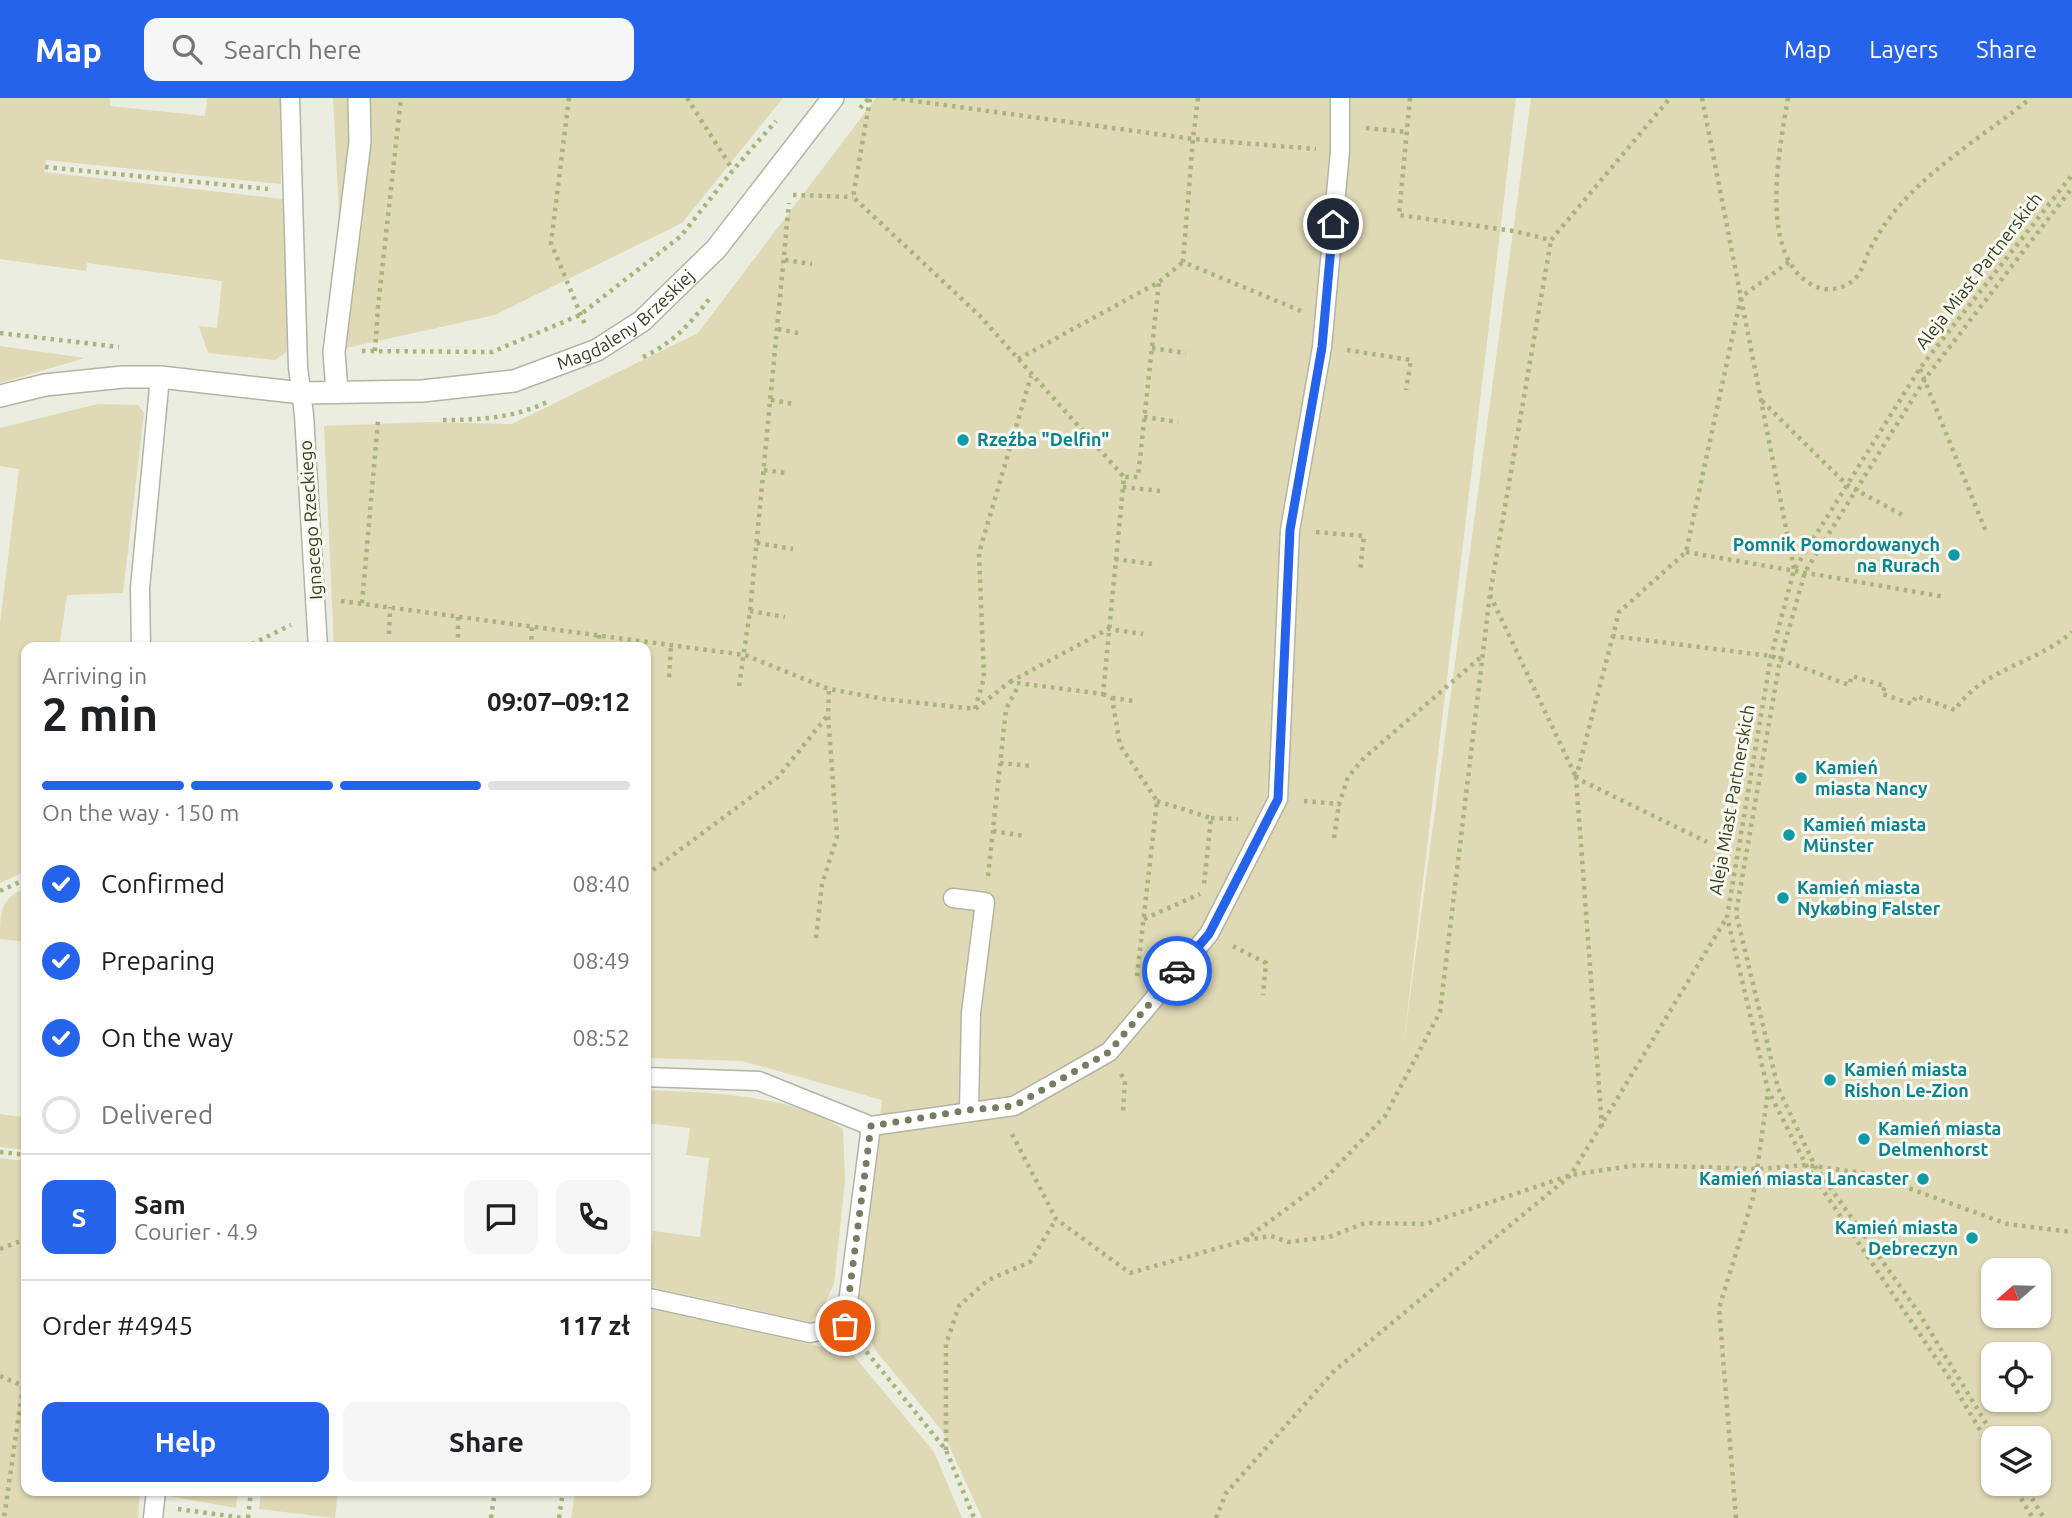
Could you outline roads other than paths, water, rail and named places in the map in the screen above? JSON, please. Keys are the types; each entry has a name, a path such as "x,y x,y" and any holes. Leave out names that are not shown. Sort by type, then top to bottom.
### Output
{"street":[{"path":"337,392 334,352 360,142 359,98"},
{"name":"Magdaleny Brzeskiej","path":"0,396 45,385 123,377 160,377 302,393 422,391 514,381 597,350 642,321 716,249 833,98"}],"lane":[{"path":"290,98 298,367 302,393"},
{"path":"651,1077 758,1081 871,1126 969,1110 1014,1106 1109,1052 1209,934 1278,799 1290,530 1322,347 1340,151 1340,98"},
{"path":"141,642 140,589 160,377"},
{"name":"Ignacego Rzeckiego","path":"302,393 318,642"},
{"path":"953,898 985,902 971,1013 969,1110"},
{"path":"651,1298 810,1333 845,1326 871,1126"},
{"path":"153,1518 155,1496"}],"place":[{"name":"Rzeźba \"Delfin\"","path":"963,440"},
{"name":"Pomnik Pomordowanych na Rurach","path":"1954,555"},
{"name":"Kamień miasta Nancy","path":"1801,778"},
{"name":"Kamień miasta Münster","path":"1789,835"},
{"name":"Kamień miasta Nykøbing Falster","path":"1783,898"},
{"name":"Kamień miasta Rishon Le-Zion","path":"1830,1080"},
{"name":"Kamień miasta Delmenhorst","path":"1864,1139"},
{"name":"Kamień miasta Lancaster","path":"1923,1179"},
{"name":"Kamień miasta Debreczyn","path":"1972,1238"}]}
